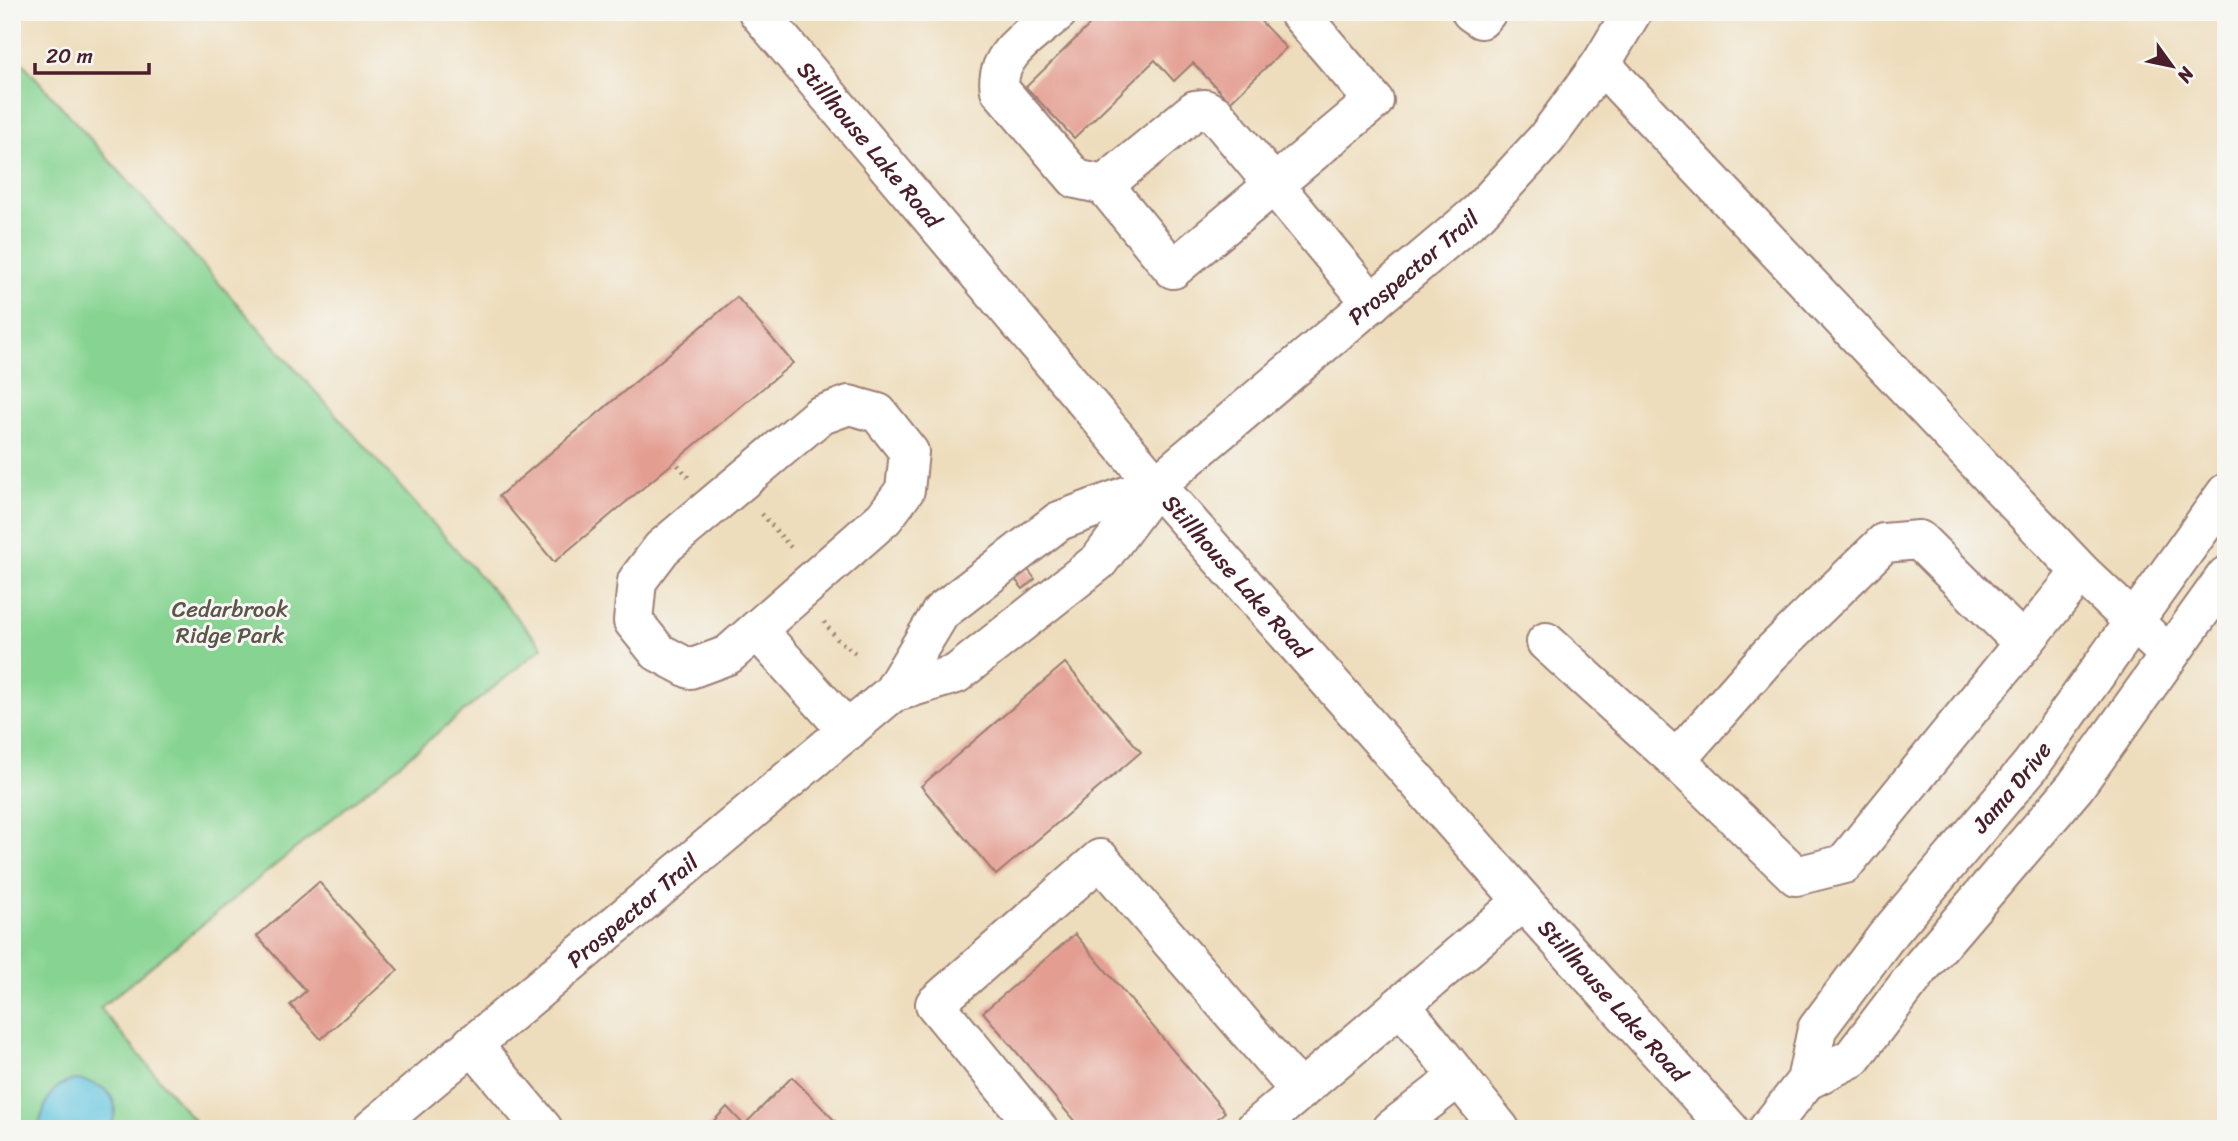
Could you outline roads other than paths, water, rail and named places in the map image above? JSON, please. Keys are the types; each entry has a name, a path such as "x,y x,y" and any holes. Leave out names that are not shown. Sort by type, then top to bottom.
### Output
{"street":[{"name":"Stillhouse Lake Road","path":"758,12 1156,485 1728,1129"},
{"path":"1058,12 1009,54 1001,67 998,80 1000,90 1076,179 1104,185 1173,269 1374,102 1298,12"},
{"path":"1471,12 1481,19 1487,12"},
{"name":"Prospector Trail","path":"892,694 956,674 1099,561 1156,485 1479,212 1546,139 1601,64 1632,12"},
{"path":"1601,64 2081,572 2169,655"},
{"path":"1104,185 1195,110 1205,109 1216,115 1372,303"},
{"path":"849,405 878,413 909,452 905,491 884,518 757,630 728,655 690,669 658,652 633,621 637,581 662,548 819,416 849,405"},
{"name":"Prospector Trail","path":"372,1129 892,694 941,612 1059,521 1156,485"},
{"name":"Jama Drive","path":"1806,1081 1817,1029 1885,937 2031,765 2226,493"},
{"path":"1676,760 1769,655 1884,543 1919,540 2023,643"},
{"path":"1546,642 1676,760 1796,876 1844,864 2081,572"},
{"name":"Jama Drive","path":"1768,1129 1806,1081 1852,1058 1922,966 2075,787 2226,576"},
{"path":"757,630 848,730"},
{"path":"1038,1129 935,1003 1100,859 1300,1091"},
{"path":"1255,1129 1523,901"},
{"path":"1401,1004 1500,1129"},
{"path":"472,1044 543,1129"},
{"path":"1392,1129 1459,1077"}],"water":[{"path":"74,1080 95,1084 109,1093 115,1108 110,1129 37,1129 48,1098 57,1088"}],"park label":[{"name":"Cedarbrook Ridge Park","path":"230,622"}]}
